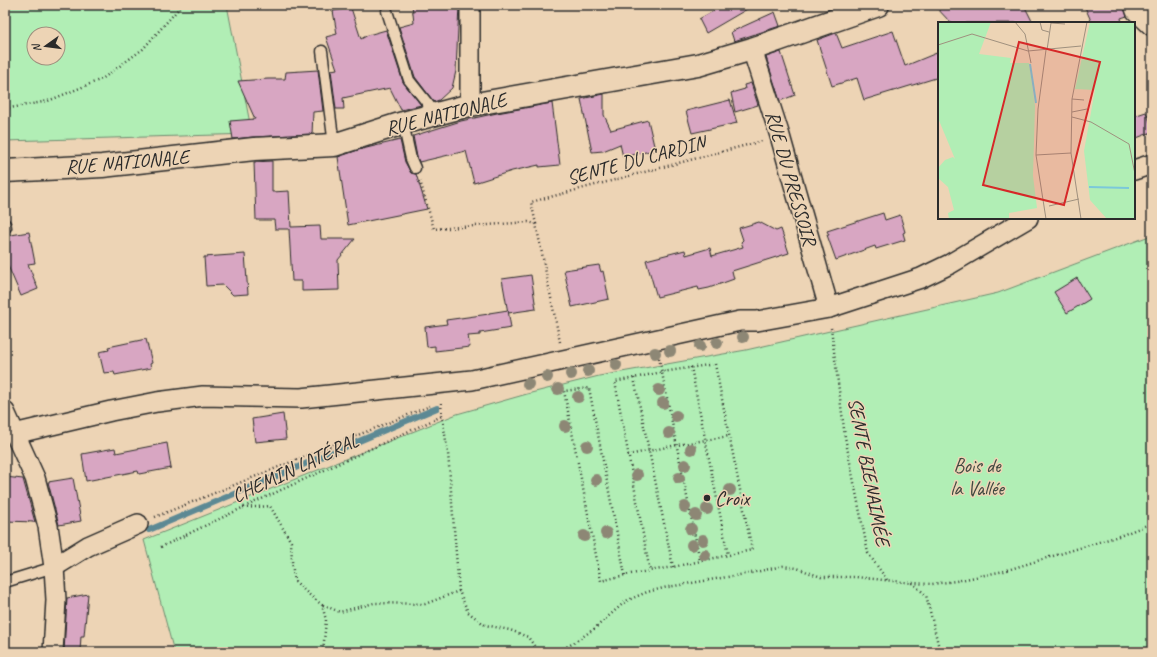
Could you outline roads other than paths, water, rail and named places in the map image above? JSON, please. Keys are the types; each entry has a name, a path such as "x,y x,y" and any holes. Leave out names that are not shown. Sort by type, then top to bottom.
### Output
{"street":[{"path":"470,5 470,105"},
{"name":"RUE NATIONALE","path":"5,172 102,166 254,149 334,145 403,123 470,105 698,65 878,5"},
{"path":"1134,5 1136,11 1152,26"},
{"name":"RUE DU PRESSOIR","path":"752,48 780,136 829,308"},
{"path":"1135,170 1152,164"},
{"path":"54,652 56,600 54,567 48,526 36,478 9,423 111,411 157,402 203,396 301,398 472,380 740,321 757,321 829,308 920,278 950,264 1026,219"},
{"path":"54,567 88,546 138,524"}],"lane":[{"path":"387,11 409,80 436,114"},
{"path":"322,51 334,145"},
{"path":"403,123 411,159 415,168"},
{"path":"5,582 54,567"}],"waterway":[{"path":"149,530 437,408"}],"place":[{"name":"Croix","path":"707,498"}],"park label":[{"name":"Bois de la Vallée","path":"977,476"}]}
